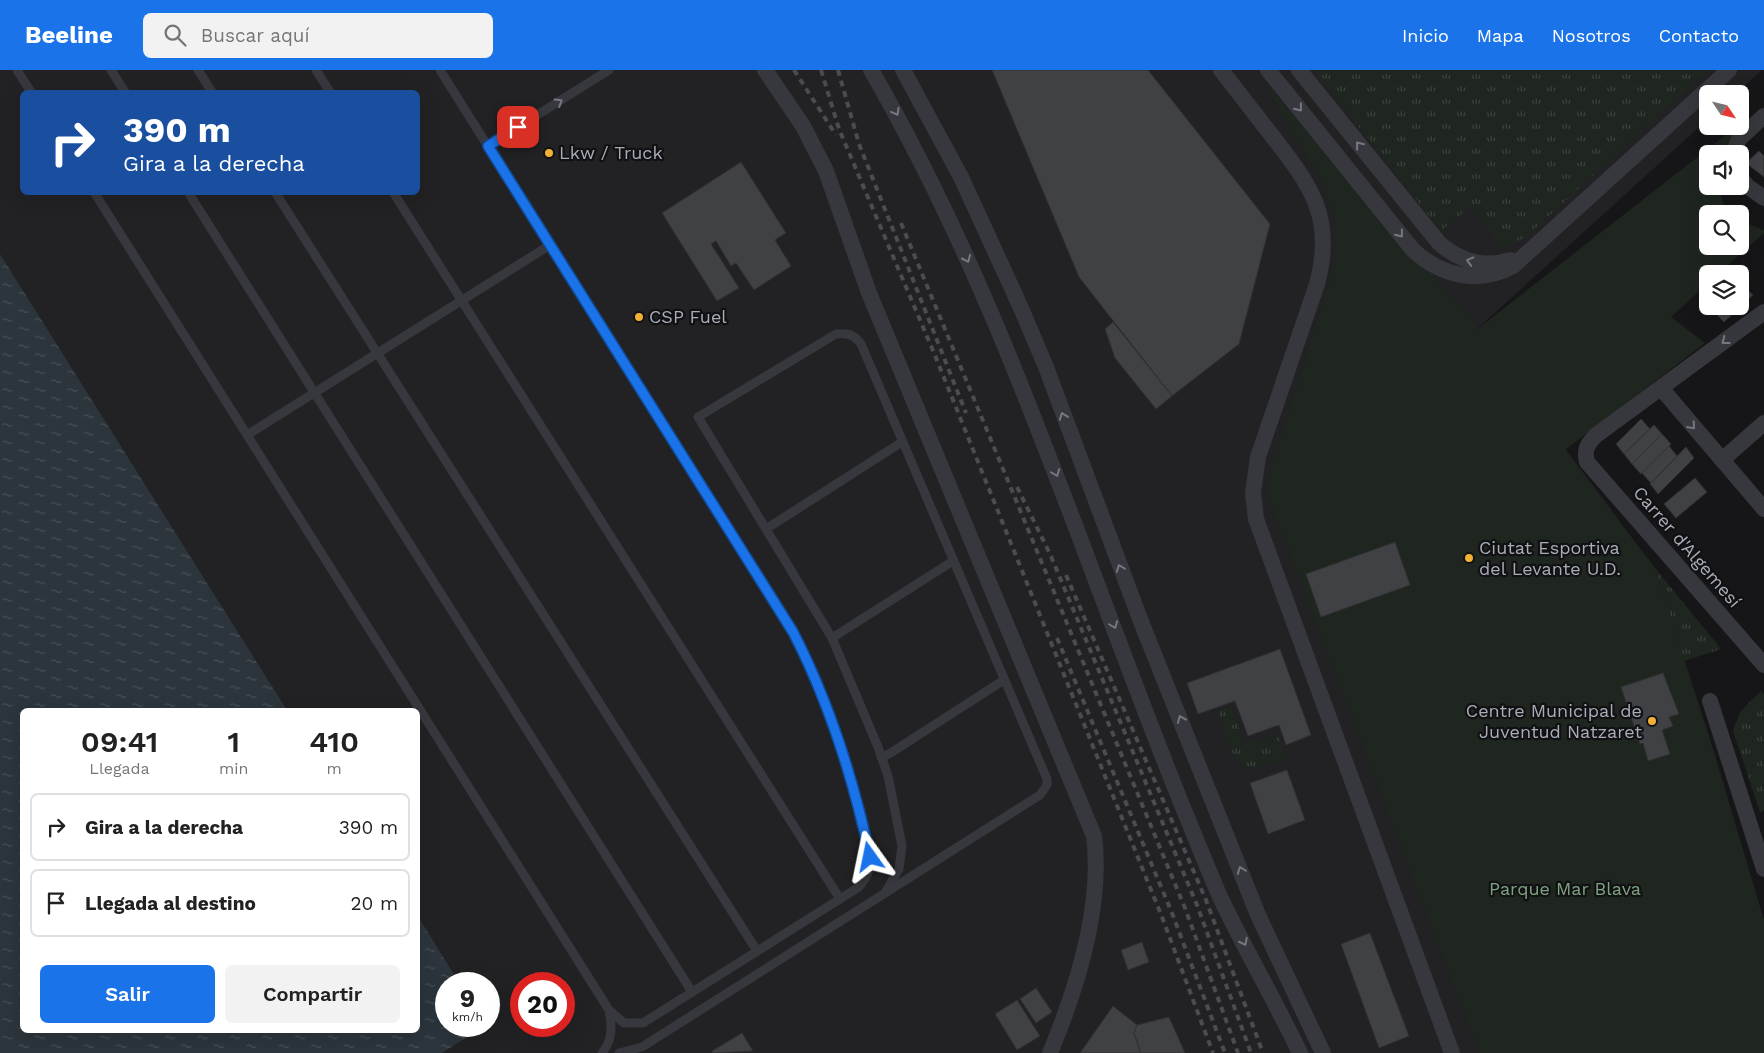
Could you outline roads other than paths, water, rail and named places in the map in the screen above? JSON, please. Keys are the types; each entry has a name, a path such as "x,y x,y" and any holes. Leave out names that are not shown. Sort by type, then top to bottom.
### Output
{"street":[{"path":"765,70 803,126 826,171 870,293 1094,836 1096,854 1094,886 1087,939 1077,979 1050,1053"},
{"path":"871,70 920,158 981,290 1048,451 1181,802 1221,899 1289,1030 1298,1053"},
{"path":"903,70 961,177 1022,308 1046,366 1136,610 1258,915 1285,976 1323,1053"},
{"path":"1221,70 1304,179 1317,204 1324,242 1322,268 1258,457 1253,493 1256,519 1452,1053"},
{"path":"1268,70 1413,250 1431,264 1465,277 1501,273 1513,266 1729,70"},
{"path":"1299,70 1433,236 1453,254 1477,263 1502,263 1546,238"},
{"path":"1737,145 1739,139 1764,116"},
{"path":"1749,187 1764,198"},
{"path":"1762,317 1661,388 1764,509"},
{"name":"Carrer d'Algemesí","path":"1661,388 1595,436 1588,443 1584,452 1587,462 1764,665"},
{"path":"1722,460 1764,423"},
{"path":"1710,701 1764,869"},
{"path":"1285,976 1333,1053"}],"lane":[{"path":"16,70 30,90"},
{"path":"111,70 124,90"},
{"path":"198,70 211,90"},
{"path":"316,70 329,90"},
{"path":"420,710 609,1010 624,1023 642,1023 840,900 859,887 866,878 870,857 849,768 819,685 793,632 440,70"},
{"path":"488,146 609,70"},
{"path":"96,195 419,708"},
{"path":"190,195 692,992"},
{"path":"277,195 757,951"},
{"path":"395,195 840,900"},
{"path":"247,435 550,244"},
{"path":"619,1053 642,1047 885,894 1044,791 1047,779 861,344 856,338 847,333 836,334 698,417 832,638 881,757 894,803 902,846 899,869 885,894"},
{"path":"766,529 902,442"},
{"path":"832,638 953,561"},
{"path":"881,757 889,754 1004,680"},
{"path":"602,1053 610,1038 612,1027 609,1010"}],"water":[{"path":"0,254 286,708 20,708 20,1033 420,1033 420,919 453,972 435,972 435,1037 467,1037 442,1053 0,1053"}],"railway":[{"path":"794,70 836,135"},
{"path":"821,70 839,129 934,353 1162,917 1213,1053"},
{"path":"838,70 859,144 966,413"},
{"path":"901,223 1185,908 1238,1053"},
{"path":"1017,487 1050,554 1197,905 1251,1053"},
{"path":"1066,575 1206,900 1263,1053"},
{"path":"1057,638 1172,913 1225,1053"}],"place":[{"name":"Lkw / Truck","path":"549,153"},
{"name":"CSP Fuel","path":"639,317"},
{"name":"Ciutat Esportiva del Levante U.D.","path":"1469,558"},
{"name":"Centre Municipal de Juventud Natzaret","path":"1652,721"}],"park label":[{"name":"Parque Mar Blava","path":"1565,889"}]}
